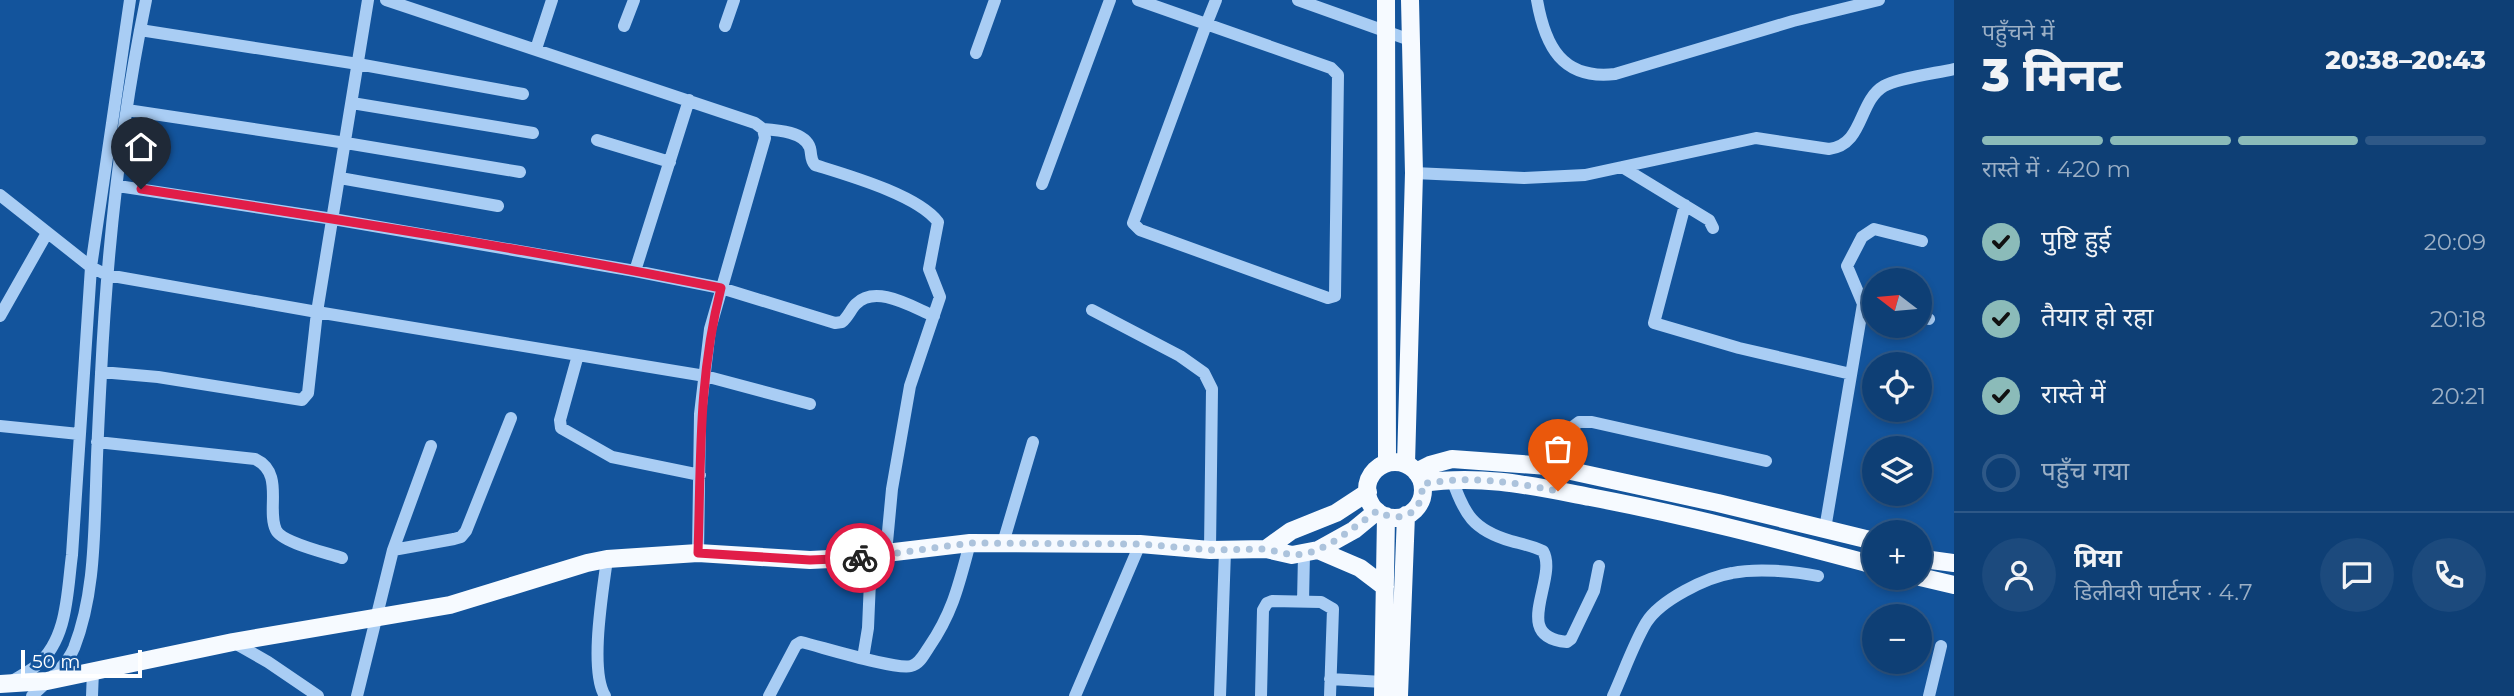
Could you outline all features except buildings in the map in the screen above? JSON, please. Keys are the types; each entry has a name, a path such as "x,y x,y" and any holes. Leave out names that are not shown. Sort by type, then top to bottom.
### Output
{"main road":[{"path":"1387,0 1387,463"},
{"path":"1399,696 1406,516 1420,503 1415,473 1414,173 1410,0"},
{"path":"1415,473 1430,465 1452,459 1548,466 1862,538"},
{"path":"1406,516 1382,513 1370,502 1368,492 1372,474 1387,463 1415,473 1452,479 1478,478 1510,482 1659,510 1862,562"},
{"path":"1266,549 1291,531 1336,513 1368,492"},
{"path":"3,686 47,681 233,642 450,605 607,559 698,553 810,560 878,555 970,543 1140,544 1217,550 1266,549 1292,555 1311,552 1382,513"},
{"path":"1382,513 1385,587 1383,689"},
{"path":"1311,552 1360,568 1385,587"},
{"path":"1932,560 1954,562"},
{"path":"1932,580 1951,585"}],"street":[{"path":"3,686 37,665 57,641 66,599 72,555 91,267 130,0"},
{"path":"32,696 73,650 82,620 94,547 107,275 127,110 146,0"},
{"path":"101,372 158,377 302,400 308,393 317,312 368,0"},
{"path":"386,0 689,100 755,123 763,129 782,130 804,139 810,145 811,160 815,165 900,195 934,216 938,229 929,269 940,297 910,386 878,555 863,658"},
{"path":"536,49 552,0"},
{"path":"624,26 634,0"},
{"path":"725,26 734,0"},
{"path":"976,53 995,0"},
{"path":"1042,184 1110,0"},
{"path":"1138,0 1206,25 1331,68 1339,75 1335,296 1328,299 1140,230 1133,223 1206,25 1216,0"},
{"path":"1298,0 1410,40"},
{"path":"1537,0 1542,29 1556,53 1572,67 1588,74 1600,75 1615,74 1793,21 1879,0"},
{"path":"140,30 358,64 523,94"},
{"path":"1414,173 1555,178 1585,175 1756,138 1829,149 1840,147 1848,141 1874,94 1886,85 1954,69"},
{"path":"635,271 689,100"},
{"path":"352,103 533,133"},
{"path":"127,110 520,172"},
{"path":"698,553 700,414 710,329 765,138 763,129"},
{"path":"597,140 670,162"},
{"path":"1622,167 1709,220 1713,228"},
{"path":"340,178 498,206"},
{"path":"118,186 333,219 635,271 721,288 835,323 842,322 855,304 874,295 934,316"},
{"path":"0,195 91,267 107,275 705,376 810,404"},
{"path":"1685,205 1654,323 1739,348 1851,374"},
{"path":"1862,293 1847,266 1862,237 1874,229 1922,241"},
{"path":"1,312 47,233"},
{"path":"1092,310 1180,356 1204,373 1212,389 1220,696"},
{"path":"1825,529 1851,374 1862,332"},
{"path":"578,355 559,420 561,428 612,457 701,475"},
{"path":"393,550 461,537 466,531 511,418"},
{"path":"1548,466 1571,428 1579,422 1592,422 1766,461"},
{"path":"0,426 79,434"},
{"path":"97,442 255,459 263,463 271,478 276,530 293,541 342,558"},
{"path":"1003,543 1033,442"},
{"path":"357,696 393,550 431,446"},
{"path":"1452,479 1460,504 1479,527 1488,534 1543,551 1548,564 1538,618 1540,628 1545,634 1560,641 1567,642 1571,639 1594,591 1599,566"},
{"path":"769,696 790,654 801,642 892,665 909,667 918,663 944,625 954,604 970,543"},
{"path":"1075,696 1140,544"},
{"path":"1303,602 1311,552"},
{"path":"600,692 600,621 607,559"},
{"path":"1951,585 1954,562"},
{"path":"1613,696 1646,622 1658,609 1685,590 1732,573 1796,571 1818,576"},
{"path":"1261,696 1263,610 1267,603 1272,601 1321,602 1333,609 1330,696"},
{"path":"233,642 318,696"},
{"path":"1929,696 1941,646"},
{"path":"92,696 93,671"},
{"path":"1330,679 1383,689"}],"way so far":[{"path":"860,558 970,543 1140,544 1210,550 1266,549 1282,554 1304,554 1318,550 1354,530 1377,511 1386,516 1406,516 1420,503 1422,484 1478,478 1558,491"}],"route":[{"path":"141,189 333,219 721,288 710,329 700,414 698,553 810,560 860,558"}]}
